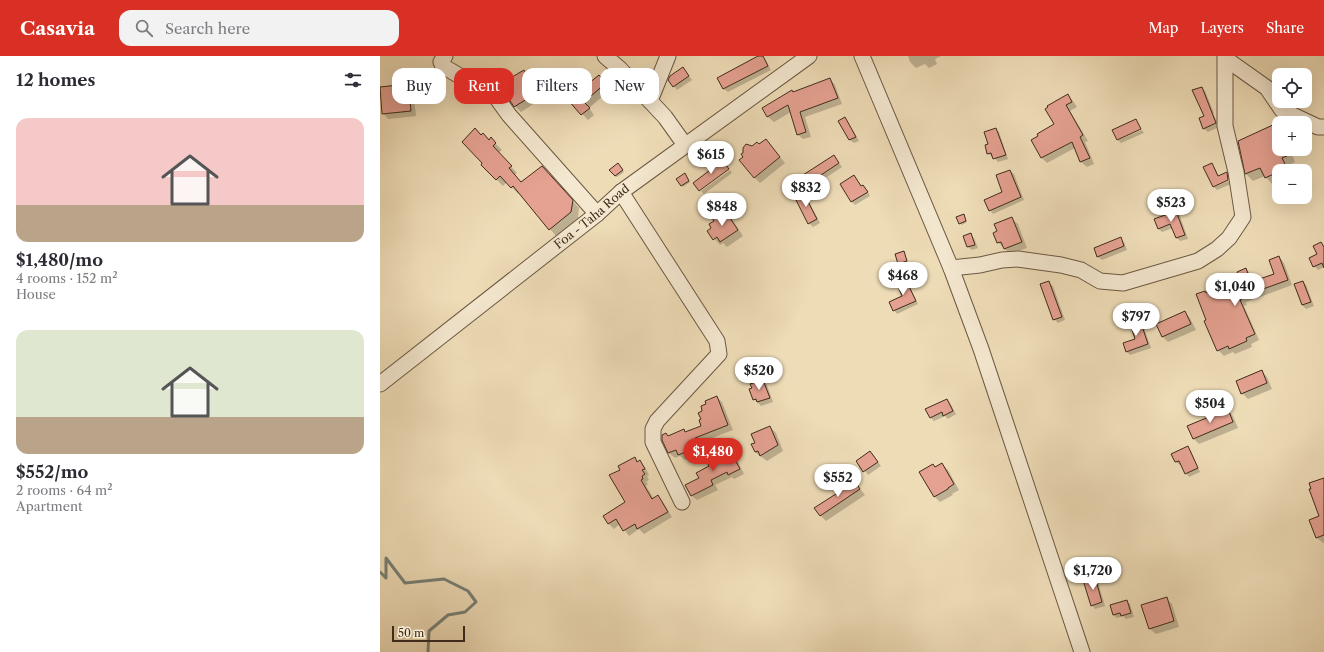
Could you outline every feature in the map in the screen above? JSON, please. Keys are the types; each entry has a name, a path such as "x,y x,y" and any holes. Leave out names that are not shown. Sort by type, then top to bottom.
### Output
{"street":[{"path":"445,56 441,62 442,66 496,97 509,115 597,214"},
{"path":"605,56 619,68"},
{"path":"659,78 668,56"},
{"name":"Foa - Taha Road","path":"380,384 597,214 621,192 809,56"},
{"path":"862,56 951,268 981,349 1082,652"},
{"path":"951,268 1018,259 1061,265 1081,270 1100,281 1123,283 1198,261 1217,249 1229,238 1243,217 1236,172 1225,126 1226,57"},
{"path":"1226,57 1267,88 1282,110 1318,126 1324,127"},
{"path":"653,104 666,116 685,145"},
{"path":"621,192 718,341 719,354 657,421 653,429 653,442 682,502"}],"building":[{"path":"758,56 763,56 768,66 723,89 717,78"},
{"path":"683,67 689,76 673,87 668,80 670,76"},
{"path":"522,71 522,102 514,107 512,104 514,104 514,76"},
{"path":"599,75 600,76 600,88 592,95 592,81"},
{"path":"830,78 838,98 800,112 806,132 797,135 788,105 767,117 762,108 792,90 793,92"},
{"path":"392,86 392,104 410,104 411,111 382,114 380,87"},
{"path":"1202,87 1216,123 1203,129 1199,118 1204,116 1192,90"},
{"path":"1068,94 1072,102 1066,105 1083,135 1080,137 1090,158 1080,162 1072,142 1041,158 1031,140 1038,136 1037,134 1054,124 1045,109 1048,107 1047,106"},
{"path":"571,104 586,104 590,108 581,115"},
{"path":"845,117 856,137 849,140 838,121"},
{"path":"1136,119 1141,129 1117,140 1112,130"},
{"path":"1272,125 1272,156 1287,156 1282,158 1285,164 1272,164 1272,175 1265,178 1260,168 1245,174 1238,141"},
{"path":"475,128 481,135 483,133 489,140 491,137 496,143 493,146 512,166 509,168 521,182 542,166 573,200 571,212 549,230 513,186 511,188 500,176 496,180 462,142"},
{"path":"996,128 1006,155 993,159 991,153 987,154 985,145 988,144 984,132"},
{"path":"766,139 780,157 754,178 739,160 743,157 741,154 743,153 743,148 746,144 752,146 757,142 759,144"},
{"path":"834,155 839,163 809,183 803,175"},
{"path":"723,161 729,169 699,191 693,183 710,170 708,167 715,162 717,165"},
{"path":"618,163 623,170 615,176 609,170"},
{"path":"1212,163 1218,176 1227,172 1228,180 1213,187 1203,167"},
{"path":"1010,170 1021,197 989,211 984,200 1002,192 996,175"},
{"path":"685,173 689,181 681,186 676,179"},
{"path":"854,175 861,186 863,185 868,192 851,202 840,184"},
{"path":"803,192 817,219 808,224 794,196"},
{"path":"1176,211 1185,235 1176,238 1170,224 1158,229 1154,219"},
{"path":"726,212 738,230 720,242 717,237 713,240 707,231 711,228 709,224 714,221 712,218 719,213 721,216"},
{"path":"964,214 966,221 959,224 956,217"},
{"path":"1012,217 1022,242 1004,249 1001,242 997,243 993,233 997,231 994,224"},
{"path":"971,233 975,245 967,247 963,236"},
{"path":"1121,237 1124,246 1097,257 1094,248"},
{"path":"1321,242 1324,247 1324,268 1322,263 1313,267 1309,258 1317,254 1313,246"},
{"path":"904,251 907,261 898,264 895,254"},
{"path":"1279,256 1288,280 1241,297 1242,299 1240,300 1255,334 1246,338 1247,341 1229,349 1228,346 1217,351 1204,321 1206,320 1196,294 1205,291 1206,293 1226,286 1225,284 1239,278 1237,272 1246,268 1251,282 1274,274 1269,260"},
{"path":"905,278 916,301 893,311 889,302 902,296 896,282"},
{"path":"1049,281 1062,317 1053,320 1040,284"},
{"path":"1303,281 1311,302 1302,305 1294,284"},
{"path":"1185,311 1191,324 1162,337 1156,324"},
{"path":"1140,320 1148,344 1126,352 1123,343 1135,339 1130,324"},
{"path":"1262,370 1267,383 1241,394 1236,381"},
{"path":"763,380 770,398 757,402 756,399 753,400 749,389 752,388 750,384"},
{"path":"717,396 728,425 695,438 699,447 678,455 676,450 668,453 662,440 662,435 666,433 668,436 684,429 685,432 701,426 699,420 701,419 698,413 702,411 701,406 706,404 705,401"},
{"path":"947,399 953,411 943,416 942,412 930,418 925,409"},
{"path":"1228,409 1233,422 1193,439 1187,426"},
{"path":"770,426 778,445 760,456 758,451 755,452 751,444 755,443 751,434"},
{"path":"1188,446 1198,468 1185,474 1179,461 1175,462 1171,454"},
{"path":"730,450 740,469 728,475 727,472 711,480 713,485 691,496 685,485 699,478 696,473 709,466 707,462"},
{"path":"870,451 878,462 863,472 856,461"},
{"path":"635,457 637,462 640,460 645,469 642,470 645,474 642,476 643,479 641,480 652,499 658,495 668,512 637,529 635,524 623,531 616,519 608,524 603,516 625,502 609,475 620,470 618,466"},
{"path":"942,463 954,484 934,497 919,472 933,464 935,467"},
{"path":"1324,478 1324,535 1316,538 1309,520 1319,516 1309,489 1311,489 1309,483"},
{"path":"854,479 860,489 820,516 814,508 839,492 838,490"},
{"path":"1095,577 1102,602 1091,606 1083,580"},
{"path":"1167,597 1174,621 1149,629 1141,605"},
{"path":"1127,600 1131,613 1121,616 1120,613 1113,615 1110,605"}],"waterway":[{"path":"380,572 386,578 386,558 405,583 444,579 468,591 476,602 465,612 448,615 429,631 428,652"}]}
